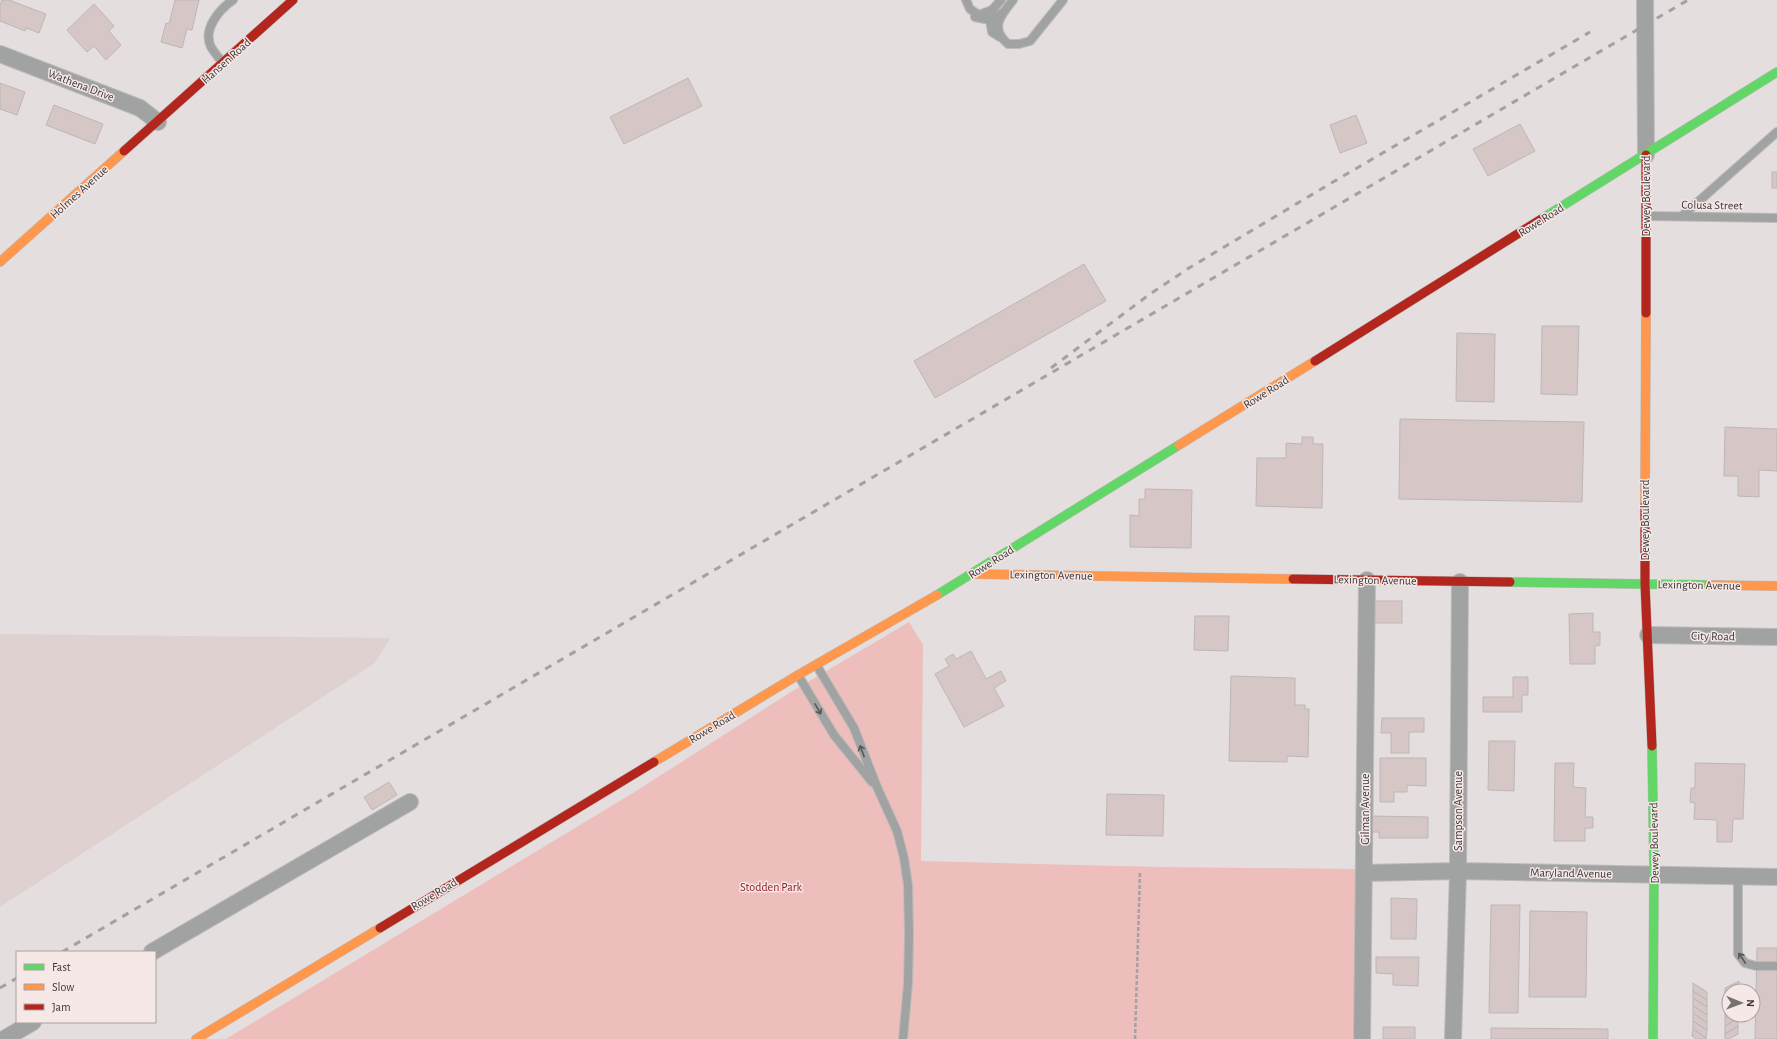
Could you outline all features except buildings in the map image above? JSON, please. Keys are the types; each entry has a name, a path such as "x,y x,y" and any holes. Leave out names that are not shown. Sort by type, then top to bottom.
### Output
{"street":[{"name":"Dewey Boulevard","path":"1645,0 1647,216 1645,584 1648,635 1655,874 1653,1039"},
{"name":"Hansen Road","path":"158,122 291,1"},
{"name":"Wathena Drive","path":"0,54 140,108 158,122"},
{"name":"Rowe Road","path":"196,1039 798,675 973,574 1777,72"},
{"name":"Holmes Avenue","path":"0,262 158,122"},
{"name":"Lexington Avenue","path":"973,574 1777,586"},
{"name":"Gilman Avenue","path":"1362,1039 1367,580"},
{"name":"Sampson Avenue","path":"1453,1039 1458,872 1460,582"},
{"name":"City Road","path":"1648,635 1777,637"},
{"path":"154,951 410,802"},
{"name":"Maryland Avenue","path":"1365,872 1655,874 1777,877"},
{"path":"4,1039 31,1023"}],"lane":[{"path":"223,63 210,46 209,34 213,21 222,8 233,0"},
{"path":"966,0 976,18 990,20 1002,13 1013,0"},
{"path":"1001,0 992,10 990,20 992,32 1008,44 1019,44 1030,40 1063,0"},
{"path":"970,9 979,14 992,10"},
{"path":"1000,37 998,24 1002,13"},
{"path":"1682,216 1777,132"},
{"name":"Colusa Street","path":"1647,216 1777,218"},
{"path":"816,665 854,728 876,787 897,831 908,885 908,984 903,1039"},
{"path":"798,675 834,735 876,787"},
{"path":"1738,876 1738,954 1745,963 1756,966 1777,966"}],"path":[{"path":"1136,1039 1140,872"}],"shaded area":[{"path":"0,634 390,638 375,663 0,907"}],"green space":[{"name":"Stodden Park","path":"909,622 923,645 921,861 1161,867 1358,869 1356,1039 226,1039 633,793 791,692"}],"railway":[{"path":"64,951 1688,0"},
{"path":"1051,368 1150,294 1189,268 1590,32"},
{"path":"0,988 16,979"}],"traffic: fast":[{"path":"1543,218 1777,72"},
{"path":"937,595 1179,445"},
{"path":"1510,582 1709,585"},
{"path":"1652,746 1654,868 1653,1039"}],"traffic: slow":[{"path":"0,262 124,151"},
{"path":"1645,505 1646,313"},
{"path":"1179,445 1315,361"},
{"path":"973,574 1293,579"},
{"path":"1709,585 1777,586"},
{"path":"654,762 798,675 937,595"},
{"path":"196,1039 380,928"}],"traffic: jam":[{"path":"124,151 293,0"},
{"path":"1646,155 1646,313"},
{"path":"1315,361 1543,218"},
{"path":"1645,505 1645,584 1652,746"},
{"path":"1293,579 1510,582"},
{"path":"380,928 654,762"}]}
